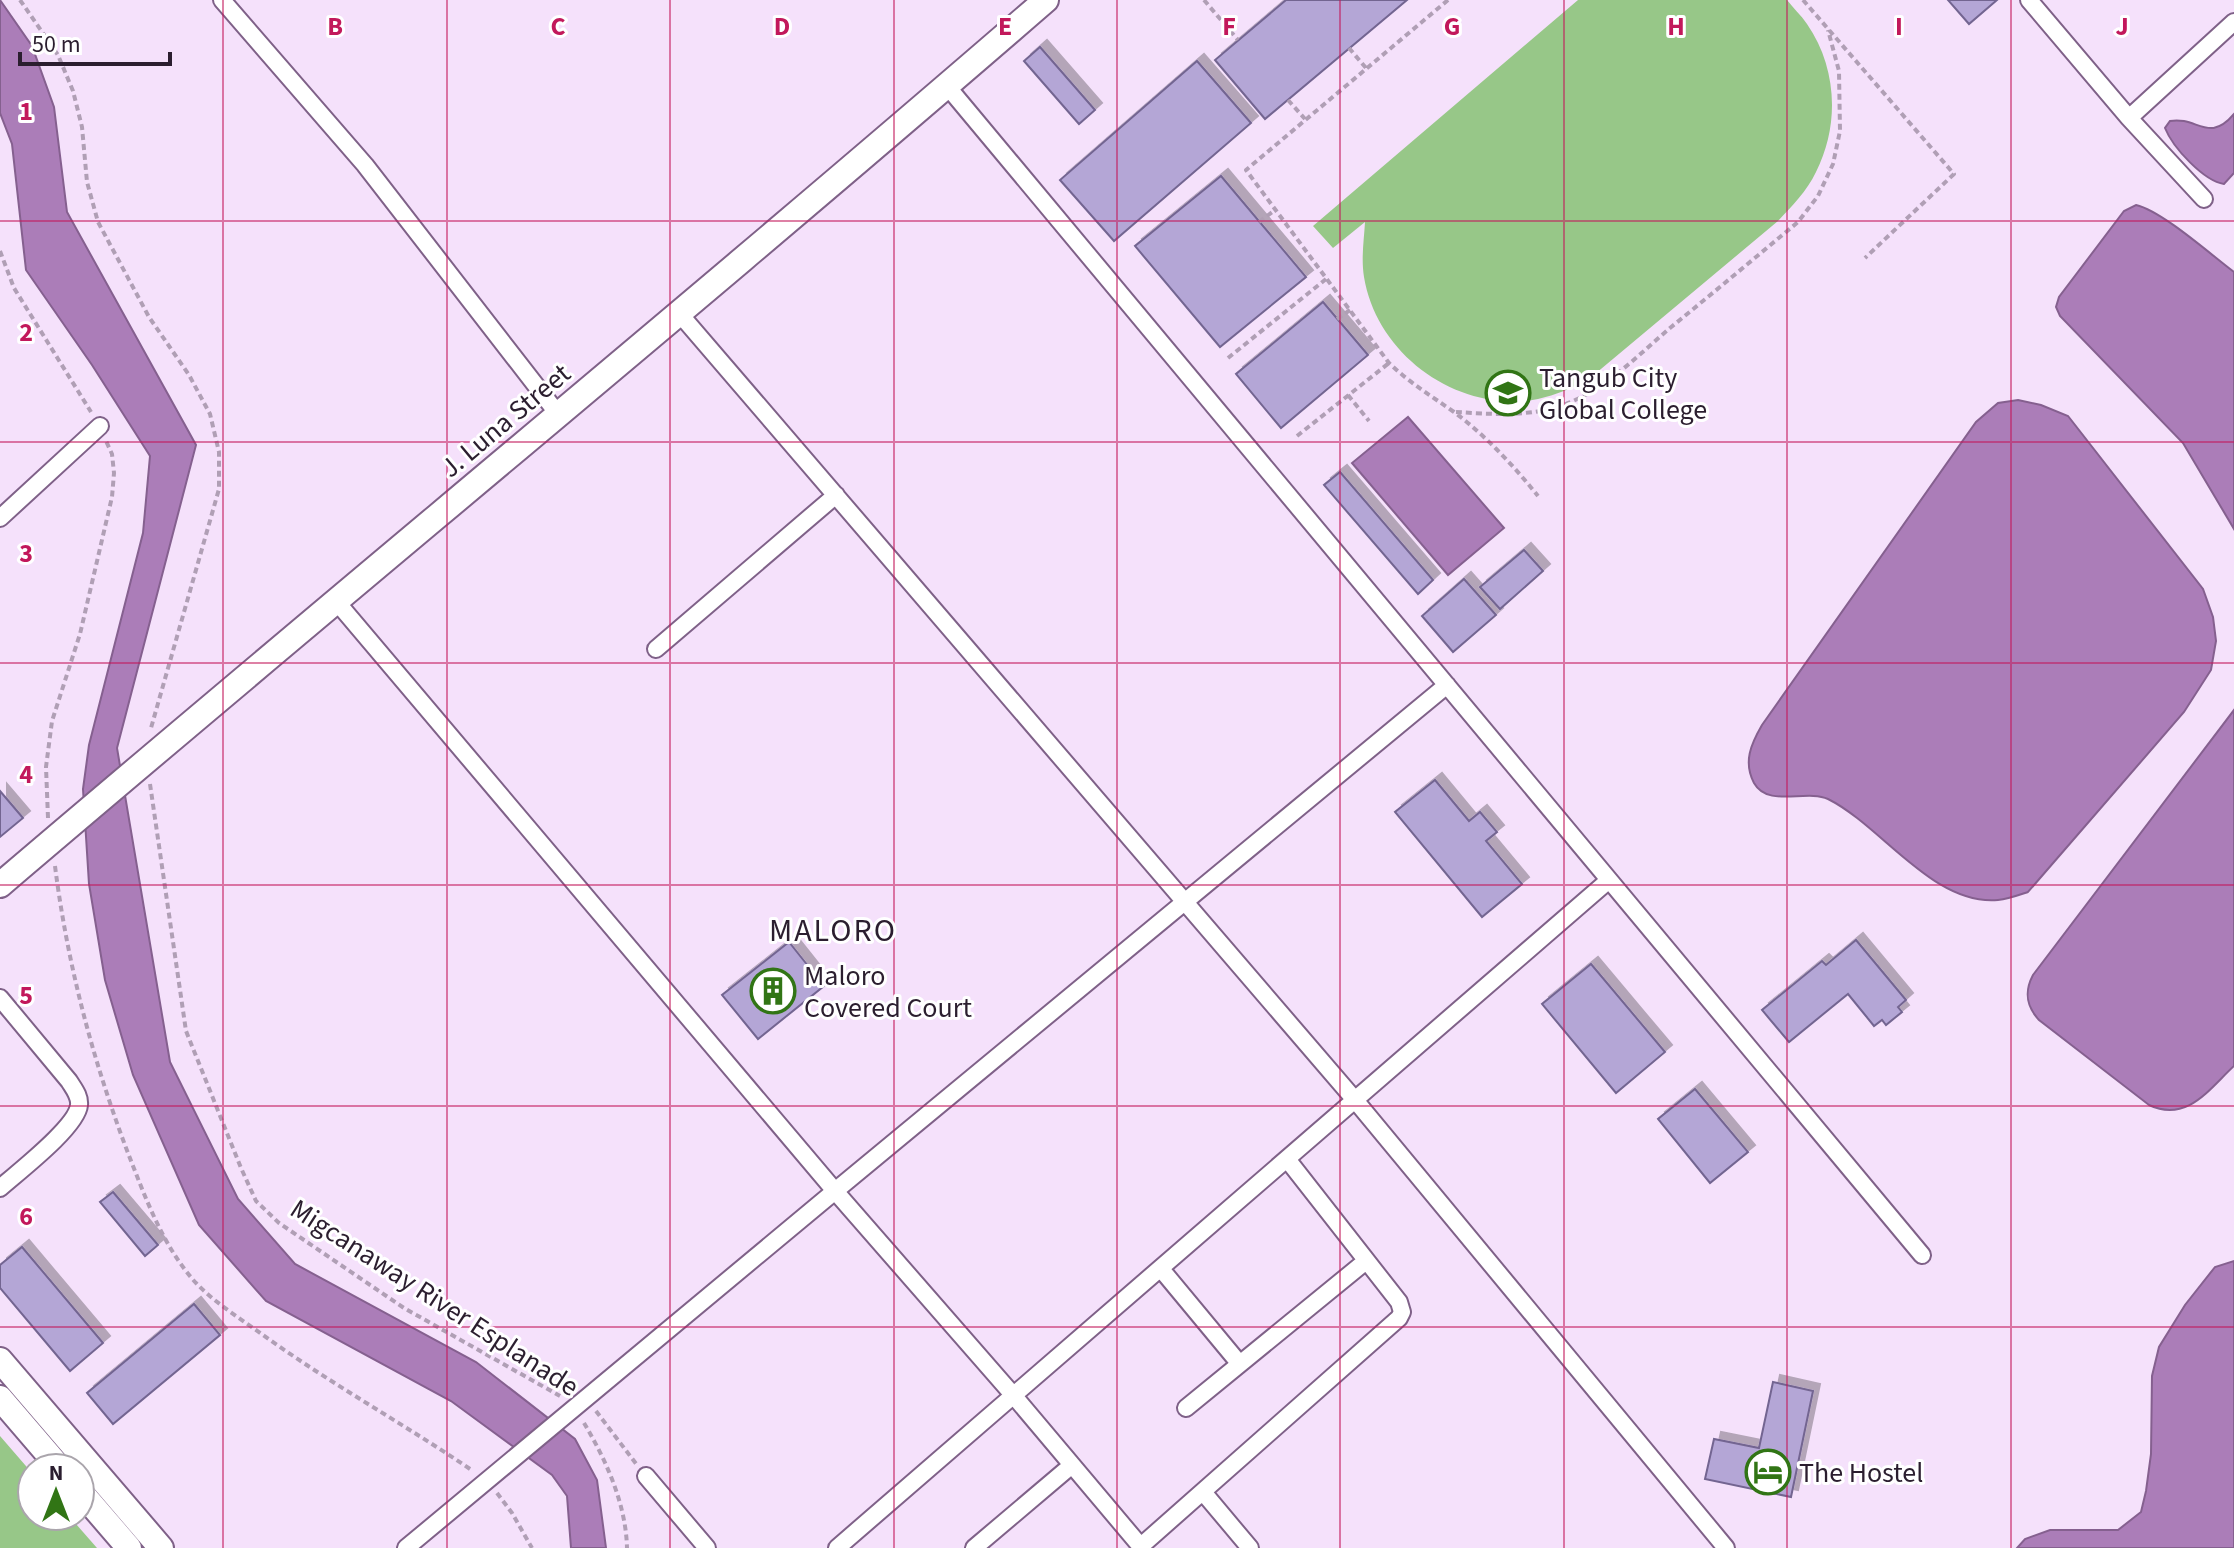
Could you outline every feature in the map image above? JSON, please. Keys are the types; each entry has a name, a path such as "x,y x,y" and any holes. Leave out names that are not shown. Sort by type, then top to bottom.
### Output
{"street":[{"path":"222,0 365,165 558,414"},
{"name":"J. Luna Street","path":"0,885 1046,0"},
{"path":"2029,0 2129,118 2204,199"},
{"path":"2129,118 2234,22"},
{"path":"947,86 1922,1255"},
{"path":"679,313 1355,1100 1726,1548"},
{"path":"0,518 100,426"},
{"path":"656,649 836,495"},
{"path":"336,601 835,1191 1142,1547 1399,1318 1402,1312 1399,1302 1287,1159"},
{"path":"406,1548 1447,685"},
{"path":"837,1548 1609,880"},
{"path":"0,998 69,1081 78,1096 79,1106 75,1118 63,1132 0,1188"},
{"path":"1186,1408 1366,1261"},
{"path":"1161,1269 1239,1363"},
{"path":"0,1360 161,1548"},
{"path":"0,1398 46,1452"},
{"path":"974,1548 1072,1465"},
{"path":"646,1476 707,1548"},
{"path":"1203,1492 1250,1548"},
{"path":"96,1510 129,1548"}],"path":[{"name":"Migcanaway River Esplanade","path":"20,0 58,55 73,91 82,127 87,182 98,222 149,317 189,375 210,414 219,452 219,489 155,711 147,759 186,1031 256,1201 279,1223 404,1308 576,1405 608,1470 620,1506 627,1548"},
{"path":"1204,0 1238,40"},
{"path":"1448,0 1246,170 1389,363 1409,382 1453,412 1509,461 1538,496"},
{"path":"1803,0 1954,174 1865,258"},
{"path":"1453,412 1530,412 1558,407 1588,394 1798,222 1818,196 1833,164 1840,131 1839,71 1828,30"},
{"path":"1349,48 1367,68"},
{"path":"1288,100 1306,119"},
{"path":"1259,222 1275,210"},
{"path":"0,251 14,288 100,426 112,454 112,497 80,634 52,721 46,767 47,810 62,926 88,1035 122,1138 149,1205 174,1254 197,1283 229,1311 303,1363 492,1478 532,1548"},
{"path":"1228,358 1326,279"},
{"path":"1337,319 1350,310"},
{"path":"1297,436 1389,363"},
{"path":"1348,395 1369,421"},
{"path":"576,1405 646,1476"}],"green space":[{"path":"1578,0 1787,0 1807,24 1824,59 1832,96 1829,135 1812,179 1778,221 1589,379 1538,399 1508,401 1479,397 1452,388 1426,373 1404,354 1386,332 1372,306 1364,277 1365,222 1333,248 1313,226"},
{"path":"0,1436 16,1454 16,1532 83,1532 97,1548 0,1548"}],"shaded area":[{"path":"0,0 32,46 54,107 67,212 196,445 117,748 170,1062 238,1199 295,1264 476,1362 575,1439 597,1480 606,1548 571,1548 567,1496 552,1475 451,1401 266,1301 199,1225 133,1075 105,980 89,884 83,789 89,745 143,533 150,456 26,270 12,144 0,113"},
{"path":"2234,114 2234,173 2224,184 2207,177 2190,162 2165,128 2170,121 2179,120 2203,127 2217,127"},
{"path":"2136,205 2159,215 2234,272 2234,529 2183,443 2060,316 2056,307 2059,297 2124,211"},
{"path":"2018,400 2068,416 2203,589 2213,617 2216,641 2211,670 2184,712 2028,892 1998,900 1974,898 1952,891 1930,878 1848,811 1828,799 1768,795 1754,783 1749,760 1762,725 1976,422 1998,403"},
{"path":"1408,417 1504,528 1448,575 1352,463"},
{"path":"2234,710 2234,1066 2196,1101 2175,1110 2163,1109 2149,1105 2039,1020 2029,1004 2028,987 2033,975"},
{"path":"2234,1261 2234,1548 2017,1548 2025,1539 2050,1530 2118,1530 2141,1512 2151,1454 2152,1376 2159,1347 2185,1305 2215,1267"}],"building":[{"path":"1286,0 1407,0 1265,119 1215,60"},
{"path":"1948,0 1997,0 1969,24"},
{"path":"1040,47 1095,110 1079,124 1024,61"},
{"path":"1197,61 1251,123 1114,241 1060,180"},
{"path":"1221,176 1306,277 1220,347 1135,246"},
{"path":"1323,302 1368,355 1281,428 1236,374"},
{"path":"1340,472 1433,580 1418,594 1324,485"},
{"path":"1524,550 1543,571 1500,609 1480,587"},
{"path":"1464,579 1496,615 1453,652 1422,616"},
{"path":"1435,780 1469,821 1480,812 1497,832 1486,841 1522,884 1482,917 1395,812"},
{"path":"0,791 23,818 0,837"},
{"path":"1856,940 1906,1000 1898,1007 1902,1012 1886,1025 1882,1020 1874,1026 1848,994 1789,1042 1762,1010 1822,961 1826,965"},
{"name":"Maloro Covered Court","path":"789,942 824,986 758,1039 722,995"},
{"path":"1591,964 1665,1052 1616,1093 1542,1004"},
{"path":"1695,1089 1748,1152 1710,1183 1658,1119"},
{"path":"113,1192 158,1245 145,1256 100,1202"},
{"path":"22,1247 103,1343 70,1371 0,1288 0,1265"},
{"path":"194,1304 220,1335 113,1424 87,1393"},
{"path":"1773,1382 1813,1391 1791,1497 1705,1479 1714,1439 1759,1448"}],"place":[{"name":"Tangub City Global College","path":"1508,393"},
{"name":"Maloro Covered Court","path":"773,991"},
{"name":"The Hostel","path":"1768,1472"}],"district":[{"name":"MALORO","path":"833,930"}]}
